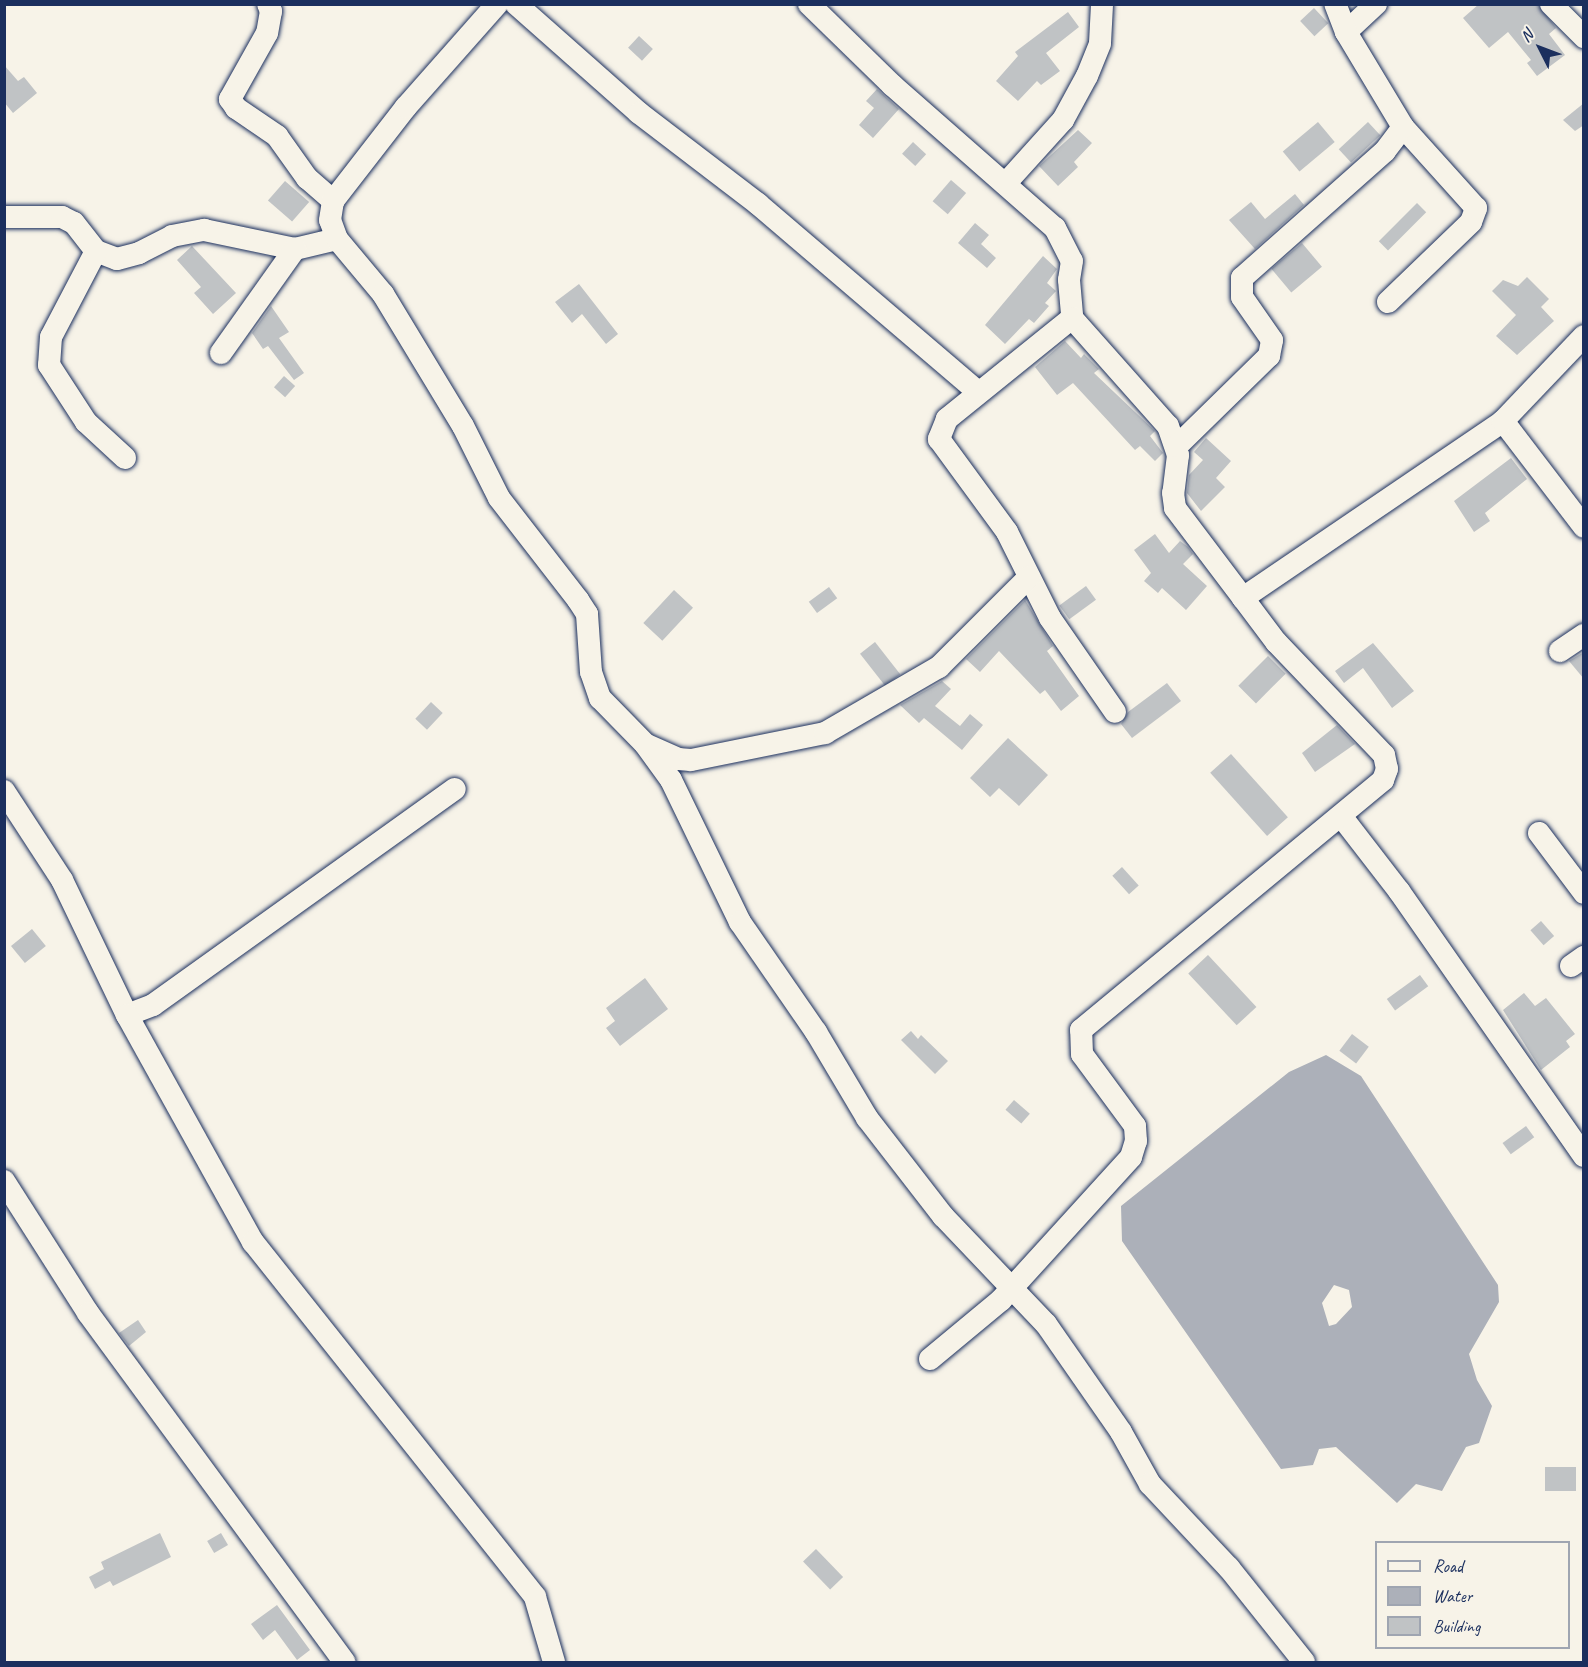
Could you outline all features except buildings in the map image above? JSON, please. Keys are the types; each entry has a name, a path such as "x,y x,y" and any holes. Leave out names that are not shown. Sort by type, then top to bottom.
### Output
{"street":[{"path":"268,4 271,11 267,33 230,99 236,108 277,136 307,178 333,201"},
{"path":"497,4 406,107 333,201 330,220 337,239 383,294 463,426 499,498 583,607 587,614 591,672 600,698 645,744 670,780 740,922 816,1032 867,1118 943,1216 1010,1289 1046,1324 1121,1432 1150,1484 1229,1568 1304,1662"},
{"path":"516,4 639,113 758,204 978,392"},
{"path":"808,4 892,85 1055,228 1066,245 1072,261 1069,280 1072,318 1150,401 1168,426 1177,446 1175,508 1276,642 1384,755 1387,769 1383,780 1341,816 1081,1030 1082,1054 1135,1126 1136,1141 1131,1157 1099,1195 1010,1289 930,1359"},
{"path":"1006,183 1063,120 1087,76 1100,43 1102,4"},
{"path":"1335,4 1347,32 1404,127 1476,208 1471,222 1388,302"},
{"path":"1347,32 1376,4"},
{"path":"1551,4 1580,27"},
{"path":"1177,446 1269,356 1272,340 1242,297 1242,278 1385,151 1404,127"},
{"path":"4,217 62,217 74,223 96,250 117,259 139,254 172,236 204,230 295,249 337,239"},
{"path":"221,353 295,249"},
{"path":"96,250 51,337 49,365 86,422 125,458"},
{"path":"1072,318 947,419 939,439 1007,531 1069,650 1115,712"},
{"path":"1243,598 1503,421 1584,336"},
{"path":"1503,421 1584,527"},
{"path":"645,744 678,759 691,760 825,734 939,667 1029,577"},
{"path":"1560,651 1584,635"},
{"path":"127,1015 153,1005 455,789"},
{"path":"4,791 62,880 127,1015 252,1242 535,1597 554,1662"},
{"path":"1341,816 1399,891 1584,1156"},
{"path":"1539,833 1584,893"},
{"path":"4,1181 88,1313 344,1662"}],"water":[{"path":"1326,1055 1361,1076 1498,1285 1499,1302 1469,1354 1477,1380 1492,1406 1479,1443 1466,1447 1442,1491 1416,1484 1397,1503 1336,1447 1319,1449 1313,1465 1281,1469 1122,1241 1121,1206 1289,1072","holes":["1334,1285 1349,1290 1352,1307 1336,1324 1329,1326 1322,1303"]}]}
